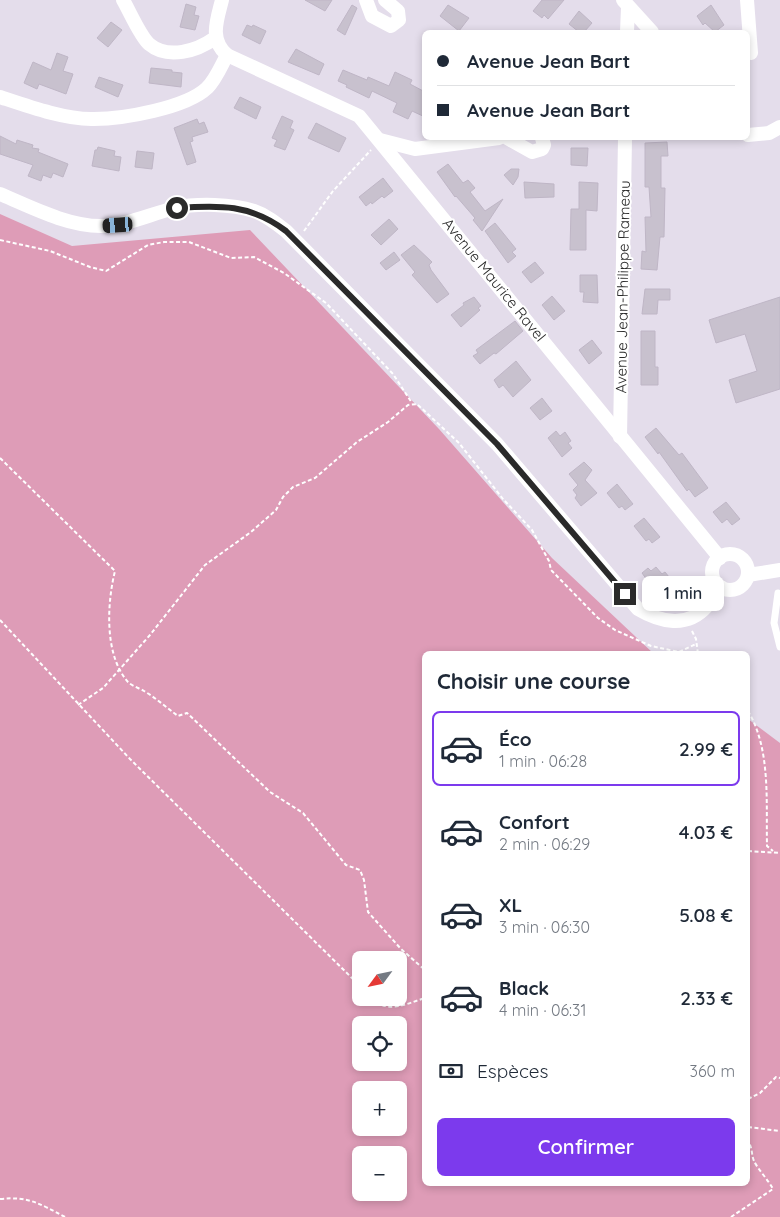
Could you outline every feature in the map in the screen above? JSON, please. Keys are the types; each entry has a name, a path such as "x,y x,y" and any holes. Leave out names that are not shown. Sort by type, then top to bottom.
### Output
{"street":[{"path":"124,0 148,43 167,53 181,52 206,45 215,38 222,0"},
{"path":"366,0 372,16 392,26 398,20 398,11 385,0"},
{"path":"614,0 625,4 650,30"},
{"path":"747,0 749,30"},
{"path":"625,4 627,30"},
{"path":"0,97 39,110 93,120 165,109 207,88 217,74 226,55 215,38"},
{"path":"750,40 751,53"},
{"name":"Avenue Maurice Ravel","path":"226,55 359,116 720,558"},
{"path":"750,135 769,133 780,127"},
{"path":"380,140 415,149 484,140"},
{"path":"511,140 532,152 542,149 544,145 543,140"},
{"name":"Avenue Jean-Philippe Rameau","path":"620,437 625,140"},
{"path":"407,173 415,149"},
{"path":"0,194 56,216 99,226 118,225 177,208 238,209 254,211 270,218 297,241 497,444 638,609 664,621 686,620 706,607 721,587"},
{"path":"731,554 742,559 746,564 748,575 744,584 736,589 721,587 713,573 713,567 720,558 731,554"},
{"path":"748,575 780,570"}],"lane":[{"path":"778,593 774,623 780,646"}],"path":[{"path":"297,241 333,191 380,140"},
{"path":"0,240 50,251 90,267 106,271 148,244 164,242 189,242 232,258 254,257 284,273 326,303 393,374 412,404"},
{"path":"78,705 103,688 206,565 276,510 283,497 293,487 315,478 356,442 412,404 417,404 459,443 503,500 532,530 549,562 551,570 598,618 615,630 651,646 674,651"},
{"path":"0,458 115,571 109,594 110,627 119,670 129,684 144,691 178,716 187,713 270,792 303,813 346,865 360,870 364,880 368,912 401,949 422,967"},
{"path":"0,620 78,705 352,979"},
{"path":"686,620 697,651"},
{"path":"680,651 696,644"},
{"path":"750,714 757,726 762,753 766,792 767,846 780,853"},
{"path":"750,851 773,850"},
{"path":"408,1004 422,999"},
{"path":"389,1006 395,1008 401,1006"},
{"path":"750,1098 760,1093 776,1078 780,1078"},
{"path":"750,1127 780,1131"},
{"path":"731,1217 773,1190 766,1176 754,1162 750,1144"},
{"path":"0,1199 19,1197 40,1204 65,1217"}],"shaded area":[{"path":"0,214 72,246 250,230 439,429 552,558 651,651 422,651 422,1186 750,1186 750,720 780,743 780,1217 0,1217"}],"building":[{"path":"305,0 332,0 325,11"},
{"path":"542,0 564,0 548,19 544,15 542,18 533,11"},
{"path":"186,4 196,7 194,15 199,16 195,30 180,27"},
{"path":"352,5 357,8 345,35 337,30"},
{"path":"448,5 469,18 458,30 440,16"},
{"path":"711,5 724,25 718,30 713,30 705,23 703,25 697,16"},
{"path":"579,11 592,23 586,30 576,30 569,24"},
{"path":"111,22 122,30 108,47 97,38"},
{"path":"247,25 252,27 253,25 266,31 260,44 242,35"},
{"path":"296,49 324,64 319,75 288,62"},
{"path":"57,53 68,57 63,71 73,74 66,94 39,84 37,89 24,83 33,62 51,70"},
{"path":"151,68 182,73 181,87 149,83"},
{"path":"343,70 367,80 368,77 389,86 395,72 412,80 410,84 422,90 422,116 412,111 408,119 393,112 397,103 372,91 369,98 338,81"},
{"path":"99,77 123,85 118,97 95,87"},
{"path":"240,97 261,107 256,119 234,108"},
{"path":"282,116 293,121 290,128 294,130 285,150 274,146 277,140 272,138"},
{"path":"197,119 199,124 204,122 208,132 192,137 193,141 190,142 196,162 187,165 174,128"},
{"path":"316,123 346,138 339,152 308,138"},
{"path":"0,136 16,144 17,140 33,145 32,148 39,149 38,152 68,164 63,177 53,173 51,178 43,175 41,181 28,176 33,165 0,154"},
{"path":"667,142 668,156 661,156 661,188 665,188 664,237 660,237 657,270 641,269 642,251 646,252 645,217 651,217 649,187 645,187 645,143"},
{"path":"98,147 115,151 114,156 121,157 119,171 92,166 95,150"},
{"path":"571,148 588,148 587,166 571,165"},
{"path":"137,151 154,153 152,169 135,167"},
{"path":"448,164 463,183 468,180 475,188 470,192 485,211 503,199 482,231 473,220 475,218 455,197 437,172"},
{"path":"511,169 519,169 518,177 513,185 504,175"},
{"path":"383,178 393,191 384,198 382,196 366,206 359,197"},
{"path":"524,182 554,184 554,197 525,198"},
{"path":"579,182 598,183 597,211 586,210 586,250 570,250 571,209 579,209"},
{"path":"389,219 398,229 381,245 371,235"},
{"path":"495,223 516,249 512,252 516,256 508,263 485,231"},
{"path":"414,245 432,262 429,265 431,270 449,294 437,303 412,275 415,272 401,255"},
{"path":"394,252 400,260 386,270 380,263"},
{"path":"535,262 544,273 531,283 522,272"},
{"path":"580,275 597,275 598,303 583,302 584,292 580,292"},
{"path":"645,289 670,289 670,300 658,300 657,314 642,314"},
{"path":"552,296 565,311 554,320 542,305"},
{"path":"474,297 481,306 478,308 480,310 461,327 451,315 464,305 463,303"},
{"path":"780,297 780,389 736,403 729,380 757,371 745,334 716,343 709,320"},
{"path":"515,321 523,331 496,354 494,353 480,364 473,356 478,353 476,350"},
{"path":"641,331 655,331 655,367 658,367 658,385 641,385"},
{"path":"592,340 602,353 589,364 579,350"},
{"path":"516,361 531,380 513,397 503,385 499,388 494,380"},
{"path":"542,398 552,411 540,420 530,408"},
{"path":"656,428 679,455 682,453 708,488 695,497 689,489 687,491 659,452 658,454 645,437"},
{"path":"556,431 560,436 565,432 571,441 568,443 572,448 562,457 548,438"},
{"path":"584,462 592,470 585,480 597,493 581,506 575,498 577,495 573,490 578,485 569,474"},
{"path":"617,484 633,504 625,510 622,506 619,508 607,493"},
{"path":"726,502 740,519 732,525 727,519 722,523 713,512"},
{"path":"644,518 660,537 652,543 649,539 646,541 634,526"},
{"path":"656,567 662,574 665,572 673,582 661,592 655,585 652,587 642,573 648,568 651,571"}],"route":[{"path":"177,208 200,206 254,211 270,218 286,231 497,444 625,594"}]}
